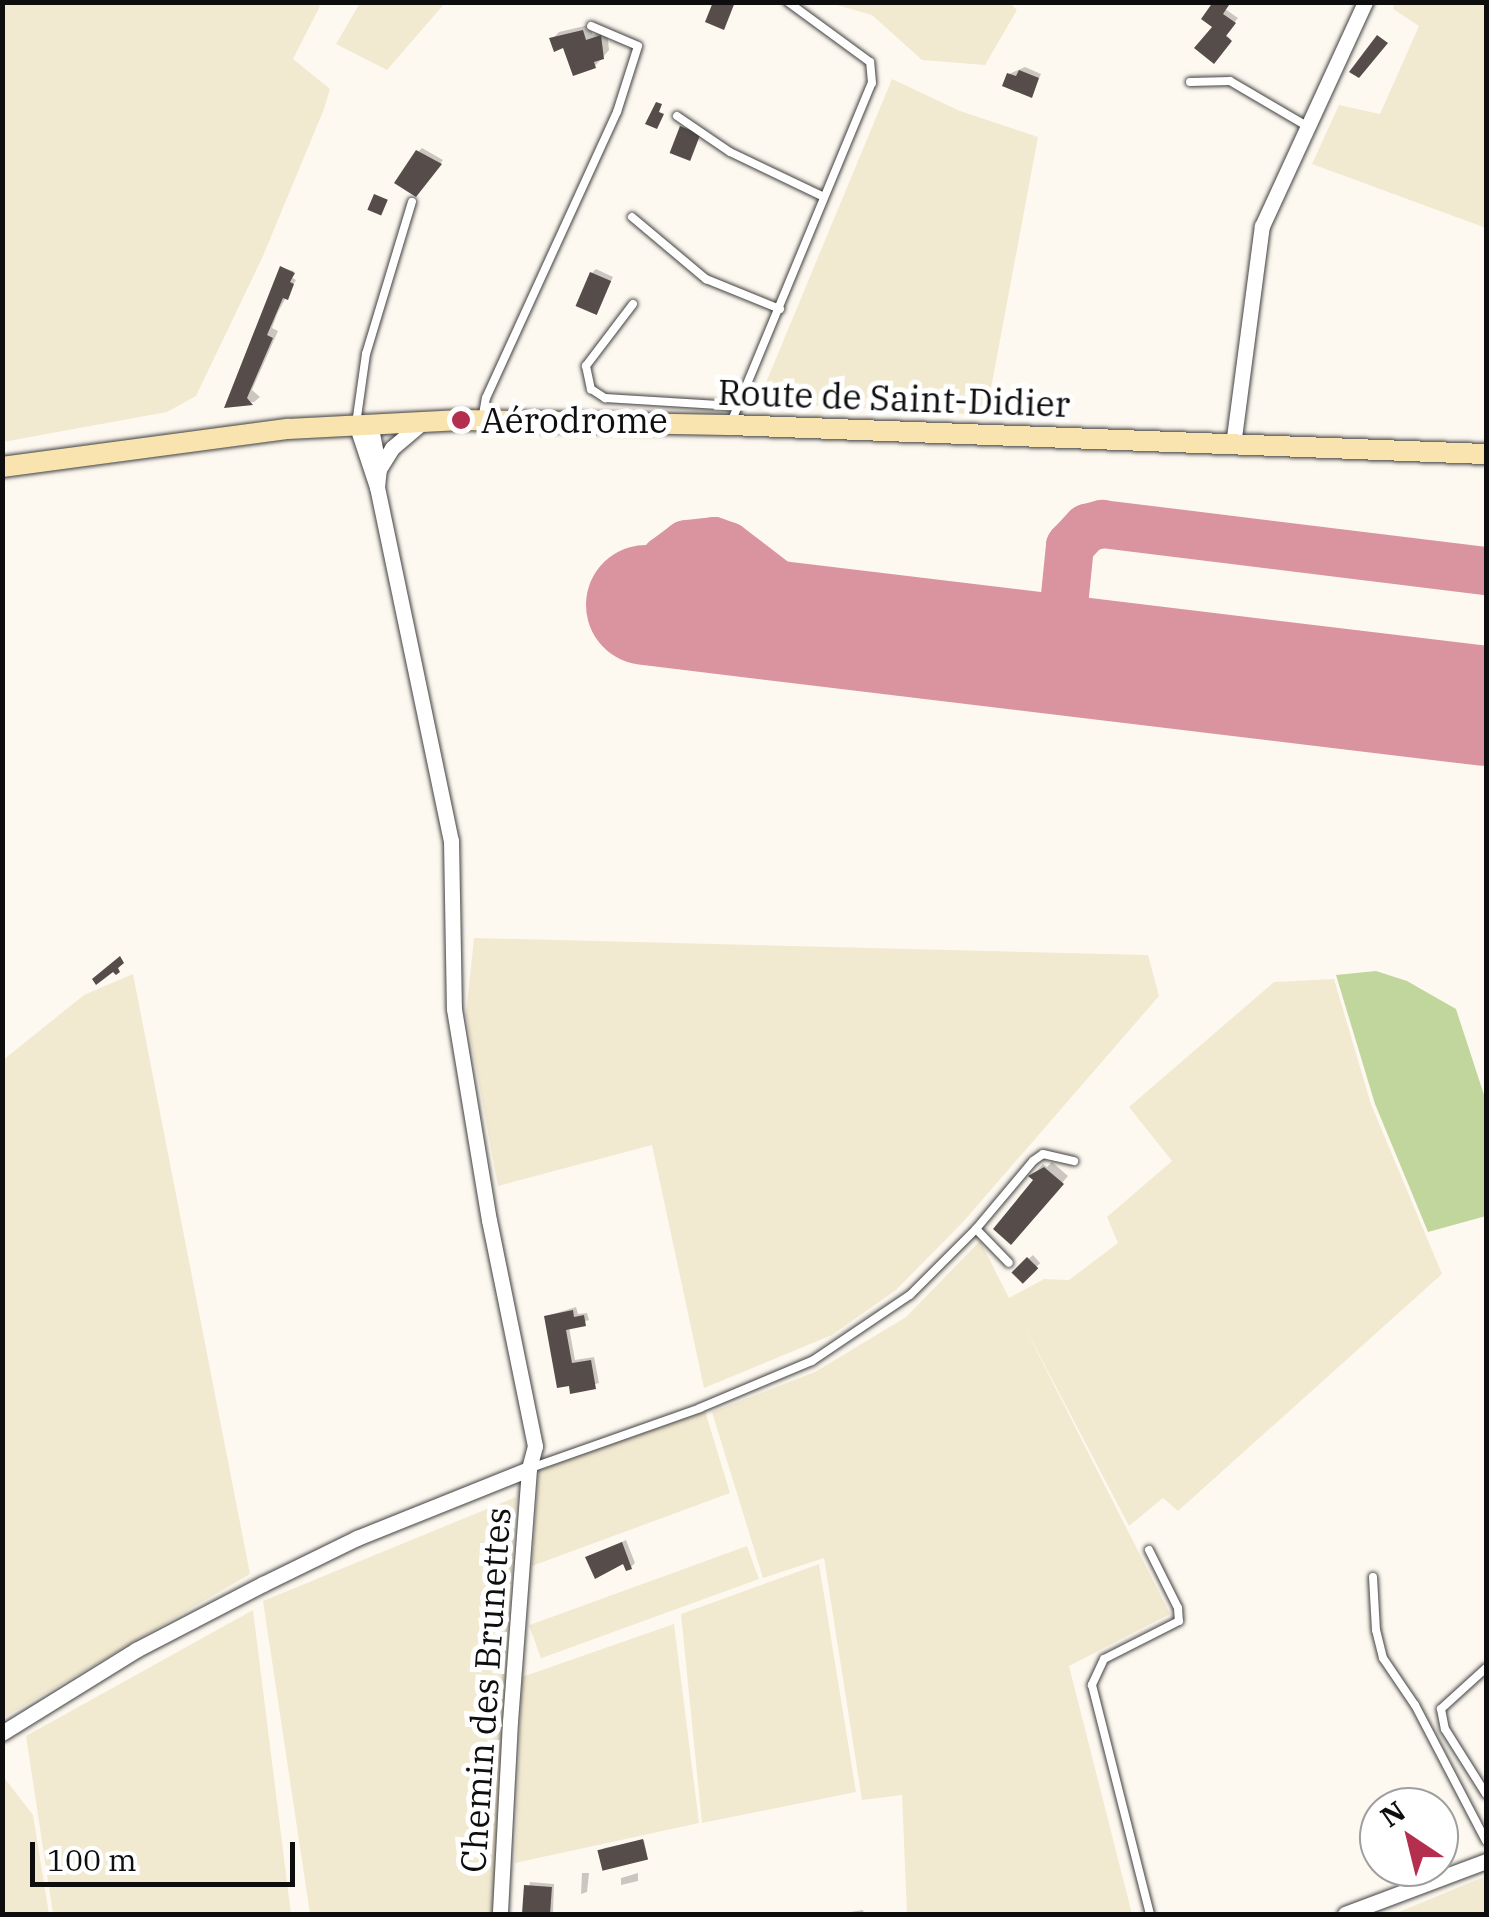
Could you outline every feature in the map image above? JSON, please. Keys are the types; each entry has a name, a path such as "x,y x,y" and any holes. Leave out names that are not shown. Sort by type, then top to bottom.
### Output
{"main road":[{"name":"Route de Saint-Didier","path":"2,467 141,445 363,424 733,415 1233,445 1486,454"}],"street":[{"path":"1233,445 1262,226 1365,2"},
{"path":"377,487 379,469 392,448 424,421"},
{"path":"363,424 379,469"},
{"path":"363,424 377,487"},
{"name":"Chemin des Brunettes","path":"377,487 450,840 454,1010 489,1220 534,1446 529,1469 500,1914"},
{"path":"2,1733 136,1650 263,1584 357,1538 529,1469"},
{"path":"1344,1914 1486,1860"}],"lane":[{"path":"634,304 586,366 591,390 605,398 733,415 751,382 872,83 870,62 788,2"},
{"path":"482,420 486,398 617,112 638,46 591,26"},
{"path":"1190,82 1230,80 1306,125"},
{"path":"677,116 730,152 824,197"},
{"path":"363,424 366,354 412,202"},
{"path":"632,217 706,279 780,310"},
{"path":"529,1469 700,1408 812,1361 910,1294 976,1229 1042,1154 1074,1161"},
{"path":"976,1229 1009,1263"},
{"path":"1149,1550 1178,1608 1178,1621 1104,1659 1092,1685 1150,1914"},
{"path":"1373,1577 1376,1630 1383,1658 1414,1705 1486,1841"},
{"path":"1486,1668 1441,1709 1445,1729 1486,1794"}],"shaded area":[{"path":"313,2 320,6 293,59 330,89 263,256 196,396 167,412 3,442 3,3"},
{"path":"360,2 445,3 387,70 336,44"},
{"path":"830,3 1010,3 1017,10 985,65 922,60 872,15"},
{"path":"1394,3 1486,3 1486,228 1312,164 1339,105 1380,114 1419,26 1393,9"},
{"path":"892,79 960,111 1038,137 986,415 769,403 765,385"},
{"path":"474,938 1148,955 1159,996 963,1222 896,1290 832,1335 704,1388 652,1145 498,1186 466,1014"},
{"path":"133,974 250,1574 3,1718 3,1060 84,995"},
{"path":"1334,979 1371,1104 1442,1274 1178,1511 1163,1498 1129,1526 1021,1320 1170,1614 1069,1666 1132,1914 907,1914 902,1795 862,1800 824,1558 763,1578 712,1412 815,1372 906,1317 980,1241 1009,1298 1044,1279 1069,1280 1118,1243 1107,1217 1172,1161 1129,1107 1274,982"},
{"path":"705,1411 730,1493 532,1566 539,1470"},
{"path":"516,1497 493,1914 310,1914 263,1601"},
{"path":"747,1546 759,1579 541,1658 529,1625"},
{"path":"819,1564 856,1792 702,1823 681,1614"},
{"path":"253,1610 291,1914 53,1914 26,1736"},
{"path":"674,1624 699,1823 515,1863 522,1677"},
{"path":"3,1776 33,1815 49,1914 3,1914"},
{"path":"1486,1876 1486,1914 1394,1914"}],"green space":[{"path":"1376,971 1407,981 1456,1009 1486,1101 1486,1216 1428,1232 1375,1104 1336,975"}],"building":[{"path":"713,2 735,2 724,30 705,22"},
{"path":"1213,2 1231,2 1223,14 1236,23 1226,36 1232,41 1214,64 1194,48 1212,27 1201,19"},
{"path":"583,30 586,40 601,35 604,59 594,62 596,68 573,76 563,48 554,52 549,38"},
{"path":"1377,35 1388,43 1359,78 1349,72"},
{"path":"1019,70 1039,78 1032,98 1002,86 1007,73 1016,76"},
{"path":"656,102 662,104 659,112 664,114 657,129 645,124"},
{"path":"680,126 701,134 690,161 670,153"},
{"path":"416,150 442,164 416,197 394,183"},
{"path":"374,194 388,200 381,216 367,210"},
{"path":"280,266 295,273 290,282 294,284 288,300 283,298 267,335 273,338 247,398 253,405 224,408"},
{"path":"590,272 611,281 597,315 576,306"},
{"path":"120,956 124,963 118,968 120,972 113,972 96,985 92,979"},
{"path":"1044,1167 1064,1184 1011,1245 993,1229 1033,1180 1028,1176"},
{"path":"1027,1257 1038,1268 1023,1284 1011,1273"},
{"path":"573,1310 574,1317 584,1315 586,1326 566,1330 572,1363 591,1360 596,1389 570,1394 569,1386 557,1388 544,1316"},
{"path":"622,1542 632,1569 626,1571 623,1564 595,1579 585,1557"},
{"path":"643,1839 648,1859 602,1871 597,1850"},
{"path":"524,1885 552,1887 550,1914 522,1914"}],"taxiway":[{"path":"1059,654 1070,546 1087,528 1102,524 1486,571"},
{"path":"663,606 656,579 665,560 686,544 714,541 728,546 835,628"}],"runway":[{"path":"646,605 1486,706"}],"place":[{"name":"Aérodrome","path":"461,420"}]}
